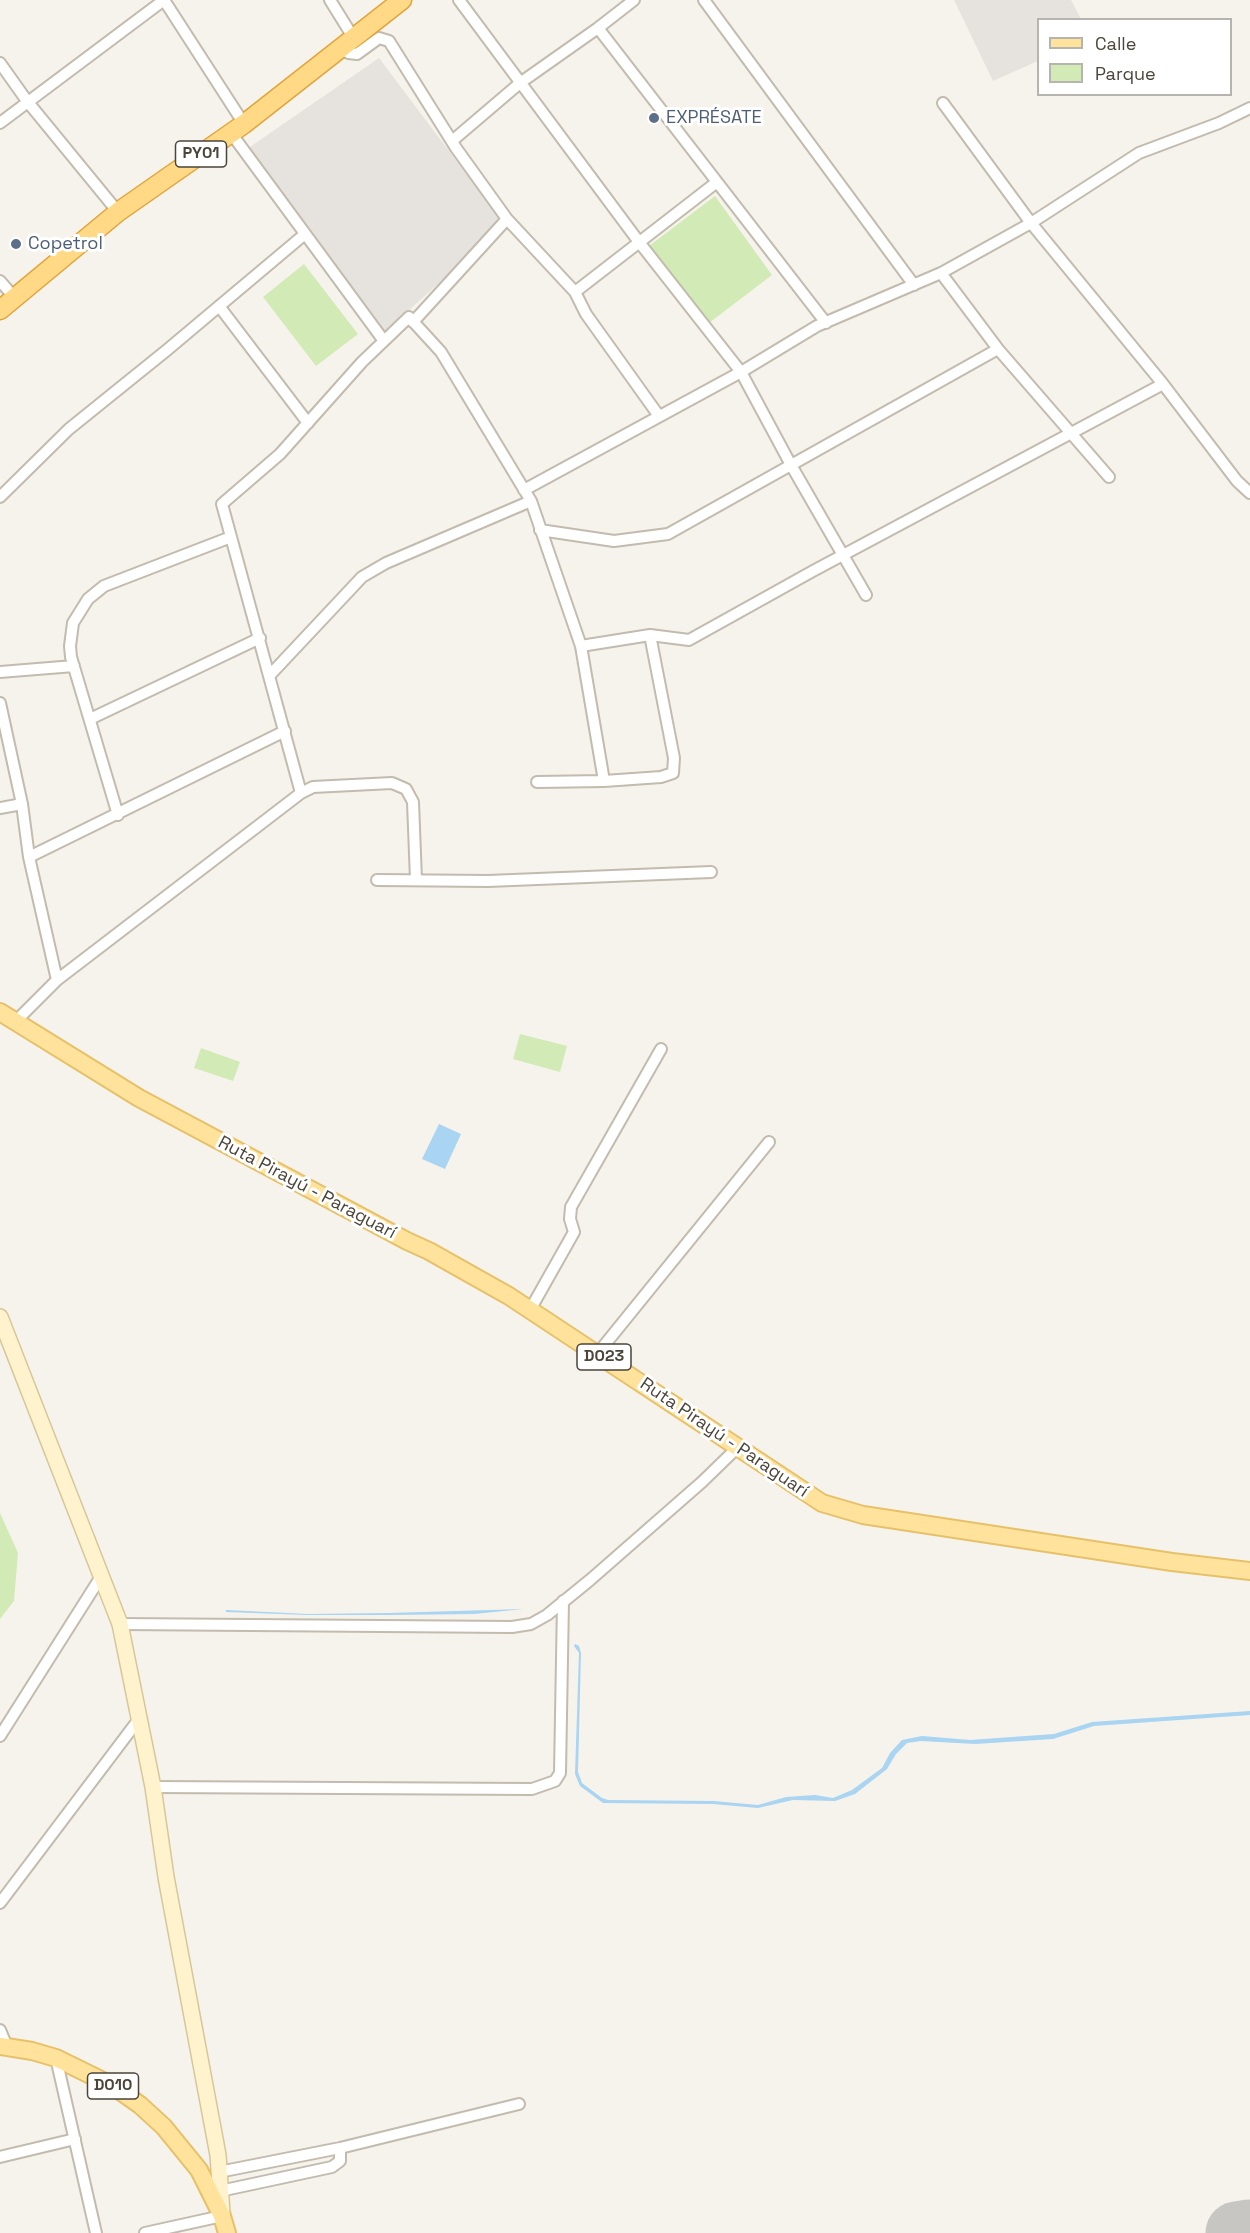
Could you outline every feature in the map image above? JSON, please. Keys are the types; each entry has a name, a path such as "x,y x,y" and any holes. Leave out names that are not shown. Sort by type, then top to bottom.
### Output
{"highway":[{"name":"PY01","path":"0,310 118,212 238,128 402,0"}],"main road":[{"name":"Ruta Pirayú - Paraguarí","path":"0,1012 139,1098 429,1251 530,1310 822,1503 863,1515 1172,1562 1250,1571"},
{"path":"0,1317 120,1624 153,1786 166,1877 218,2155 222,2216"},
{"name":"D010","path":"3,2047 32,2051 56,2058 113,2086 140,2105 164,2127 194,2163 211,2191 227,2233"},
{"path":"194,2163 203,2164 218,2155"}],"street":[{"path":"0,123 164,0 238,128 304,234 384,341"},
{"path":"330,0 347,42 348,53 357,54 379,38 389,41 452,141 507,219 575,292 586,314 659,416"},
{"path":"459,0 639,242 741,372 791,465 866,594"},
{"path":"452,141 520,83 634,0"},
{"path":"704,0 914,285"},
{"path":"598,28 825,323"},
{"path":"0,63 27,101 118,212"},
{"path":"943,103 1031,223 1163,384 1237,481 1250,493"},
{"path":"524,490 741,372 825,323 941,273 1031,223 1139,153 1219,123 1250,108"},
{"path":"575,292 717,182"},
{"path":"413,322 507,219"},
{"path":"0,497 69,429 304,234"},
{"path":"941,273 998,349 1109,477"},
{"path":"0,281 14,297"},
{"path":"219,306 308,423"},
{"path":"301,793 222,504 280,454 362,362 409,317 441,352 531,501 581,646 604,781"},
{"path":"540,530 614,541 668,534 998,349"},
{"path":"581,646 650,635 689,640 1163,384"},
{"path":"270,675 362,577 386,563 531,501"},
{"path":"118,815 69,646 73,623 88,599 105,586 231,537"},
{"path":"537,782 604,781 660,777 673,773 674,758 650,635"},
{"path":"90,719 260,638"},
{"path":"0,672 74,666"},
{"path":"0,703 22,804 29,857 57,980"},
{"path":"29,857 285,731"},
{"path":"15,1022 57,980 301,793 314,788 392,783 406,789 413,802 416,880"},
{"path":"0,808 22,804"},
{"path":"377,880 488,881 711,872"},
{"path":"530,1310 574,1232 570,1219 571,1207 661,1049"},
{"path":"598,1353 769,1142"},
{"path":"120,1624 512,1627 531,1624 547,1615 702,1482 737,1448"},
{"path":"0,1736 102,1575"},
{"path":"153,1786 532,1789 555,1781 560,1773 563,1601"},
{"path":"0,1903 140,1719"},
{"path":"0,2030 3,2047"},
{"path":"56,2058 96,2233"},
{"path":"219,2172 340,2148 519,2104"},
{"path":"0,2157 75,2139"},
{"path":"220,2191 332,2167 340,2161 340,2148"},
{"path":"145,2233 222,2216"}],"shaded area":[{"path":"954,0 1071,0 1080,18 1037,18 1037,61 993,81"},
{"path":"379,58 504,224 385,332 305,234 247,149"}],"green space":[{"path":"715,196 772,275 709,323 649,246"},
{"path":"304,264 358,334 316,366 263,297"},
{"path":"520,1034 567,1046 560,1072 513,1059"},
{"path":"201,1048 240,1062 233,1081 194,1068"},
{"path":"0,1513 18,1553 14,1601 0,1619"}],"water":[{"path":"439,1124 461,1134 445,1169 422,1159"},
{"path":"524,1609 474,1614 388,1615 308,1615 226,1612 226,1610 308,1614"},
{"path":"575,1644 579,1646 581,1653 578,1772 582,1783 608,1800 713,1801 758,1805 786,1797 815,1795 833,1798 852,1790 882,1768 890,1753 902,1740 922,1736 970,1740 1054,1734 1092,1722 1250,1711 1250,1715 1094,1726 1053,1739 975,1744 921,1741 907,1743 896,1754 887,1769 855,1794 835,1801 793,1800 758,1808 713,1804 603,1803 580,1786 575,1774 579,1653"}],"runway":[{"path":"1237,2233 1250,2231"}],"place":[{"name":"EXPRÉSATE","path":"654,118"},
{"name":"Copetrol","path":"16,244"}]}
